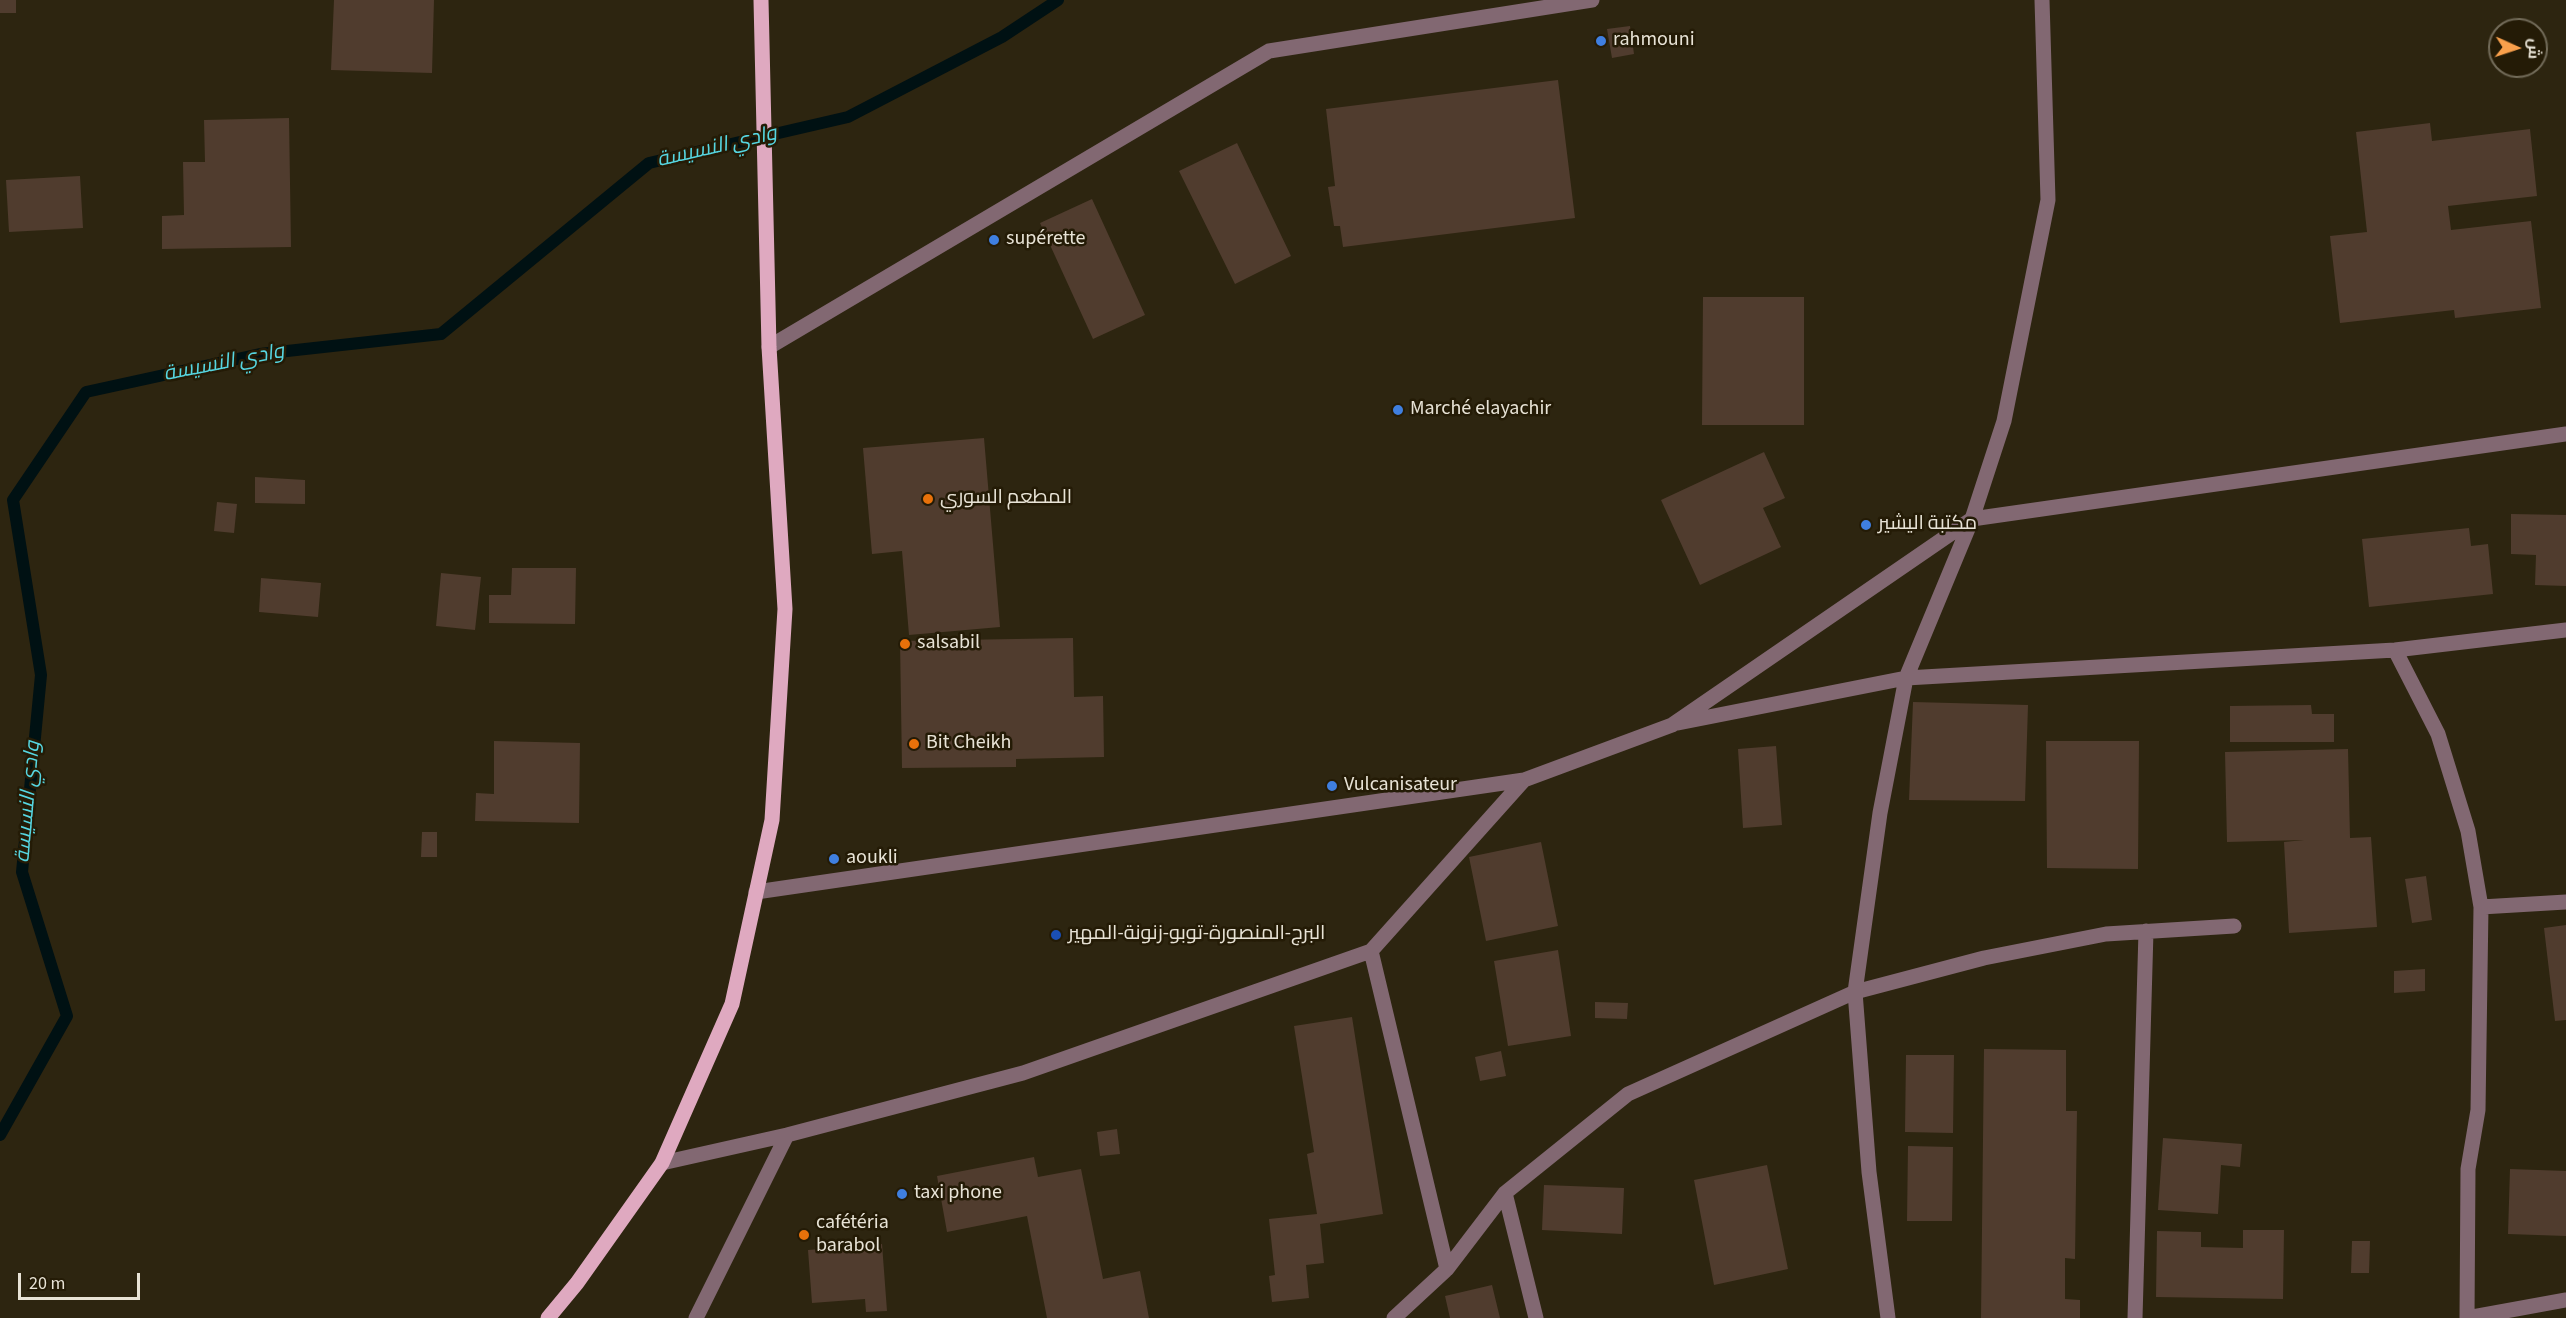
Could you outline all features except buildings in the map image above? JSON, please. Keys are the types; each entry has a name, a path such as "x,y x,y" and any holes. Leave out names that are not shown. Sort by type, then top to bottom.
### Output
{"main road":[{"path":"548,1318 577,1283 662,1163 732,1004 772,820 785,609 769,347 761,0"}],"street":[{"path":"769,347 1269,51 1592,0"},
{"path":"1888,1318 1869,1172 1855,992 1880,813 1906,678 1972,519 2004,421 2049,200 2043,0"},
{"path":"1672,725 1972,519 2566,434"},
{"path":"756,892 1524,780 1672,725 1906,678 2396,650 2566,630"},
{"path":"2396,650 2438,734 2468,831 2481,906 2478,1110 2468,1169 2467,1318 2566,1300"},
{"path":"662,1163 787,1135 1023,1073 1371,951 1524,780"},
{"path":"2481,906 2566,902"},
{"path":"1394,1318 1447,1269 1505,1193 1628,1094 1855,992 1984,958 2106,934 2234,926"},
{"path":"2135,1318 2146,931"},
{"path":"1371,951 1447,1269"},
{"path":"696,1318 787,1135"},
{"path":"1505,1193 1536,1318"}],"waterway":[{"name":"وادي النسيسة","path":"0,1135 67,1016 22,872 41,675 13,500 86,392 260,354 441,334 649,163 848,117 1002,37 1058,0"}],"place":[{"name":"rahmouni","path":"1601,41"},
{"name":"supérette","path":"994,240"},
{"name":"Marché elayachir","path":"1398,410"},
{"name":"المطعم السوري","path":"928,499"},
{"name":"مكتبة اليشير","path":"1866,525"},
{"name":"salsabil","path":"905,644"},
{"name":"Bit Cheikh","path":"914,744"},
{"name":"Vulcanisateur","path":"1332,786"},
{"name":"aoukli","path":"834,859"},
{"name":"البرج-المنصورة-توبو-زنونة-المهير","path":"1056,935"},
{"name":"taxi phone","path":"902,1194"},
{"name":"cafétéria barabol","path":"804,1235"}]}
